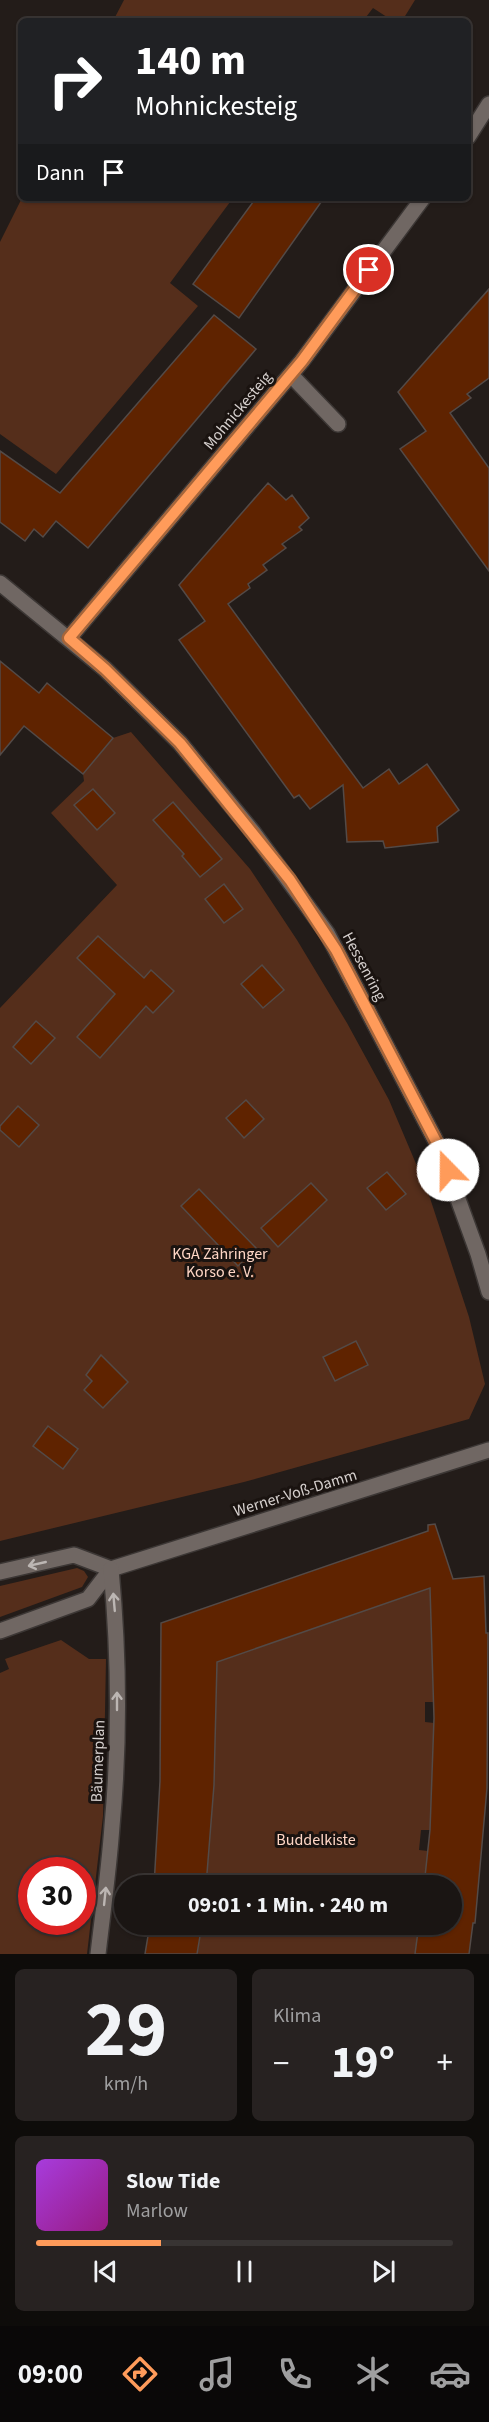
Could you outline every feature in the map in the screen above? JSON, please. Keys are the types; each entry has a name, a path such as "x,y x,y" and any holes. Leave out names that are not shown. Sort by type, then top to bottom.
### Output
{"street":[{"path":"471,132 489,104"},
{"name":"Mohnickesteig","path":"69,638 291,375 421,201"},
{"path":"291,375 338,424"},
{"name":"Hessenring","path":"0,583 105,669 180,743 253,832 327,933 439,1147 478,1254 489,1292"},
{"name":"Werner-Voß-Damm","path":"111,1569 489,1450"},
{"path":"0,1572 74,1555 111,1569 88,1599 0,1631"},
{"name":"Bäumerplan","path":"98,1954 112,1826 117,1725 117,1635 111,1569"}],"green space":[{"path":"124,0 415,0 404,18 388,18 373,8 365,18 115,18"},
{"path":"20,201 231,201 170,283 198,306 56,474 0,434 0,242"},
{"name":"KGA Zähringer Korso e. V.","path":"131,732 250,869 297,940 347,1023 389,1100 428,1192 469,1317 485,1384 469,1419 244,1482 0,1541 0,1008 117,885 51,813 84,781 83,774 113,738"},
{"path":"77,1568 84,1571 88,1577 82,1587 0,1617 0,1586"},
{"name":"Buddelkiste","path":"430,1588 434,1702 425,1702 425,1722 434,1723 430,1830 421,1830 419,1850 428,1851 425,1875 207,1875 214,1785 217,1662"},
{"path":"61,1640 89,1659 106,1659 103,1816 96,1876 96,1857 18,1857 18,1935 89,1935 87,1954 0,1954 0,1673 9,1669 5,1659"},
{"path":"200,1935 418,1935 415,1954 197,1954"}],"building":[{"path":"254,201 322,201 239,318 193,284"},
{"path":"489,289 489,378 467,394 471,398 450,413 489,468 489,571 400,449 426,431 398,392"},
{"path":"214,315 256,349 88,548 56,521 43,537 34,529 25,541 0,522 0,451 60,493"},
{"path":"268,483 286,500 292,495 309,518 299,527 302,530 282,544 286,548 263,565 267,570 248,584 250,588 228,604 363,788 389,769 399,784 427,764 459,810 437,827 438,842 385,848 383,841 347,842 343,785 310,809 299,795 294,798 179,640 205,621 179,585"},
{"path":"0,661 39,693 47,683 113,738 83,774 24,726 0,755"},
{"path":"93,789 115,813 97,830 74,805"},
{"path":"173,802 222,859 200,877 182,856 184,854 153,820"},
{"path":"224,884 243,909 224,923 205,899"},
{"path":"98,936 144,978 151,970 174,991 153,1013 146,1006 100,1058 77,1037 115,994 77,958"},
{"path":"262,965 284,990 263,1008 241,984"},
{"path":"36,1021 55,1038 31,1064 13,1047"},
{"path":"246,1100 264,1119 244,1138 226,1118"},
{"path":"18,1106 39,1125 19,1147 0,1130 0,1126"},
{"path":"387,1172 406,1194 386,1210 367,1188"},
{"path":"311,1183 327,1200 278,1247 261,1228"},
{"path":"199,1189 256,1248 238,1266 181,1206"},
{"path":"356,1341 368,1365 335,1381 323,1357"},
{"path":"101,1355 128,1382 103,1408 84,1390 92,1381 86,1375"},
{"path":"48,1426 78,1449 63,1469 33,1446"},
{"path":"435,1524 453,1579 484,1576 486,1633 488,1633 487,1788 475,1923 473,1923 469,1954 415,1954 418,1935 462,1935 462,1875 425,1875 430,1830 434,1718 430,1588 217,1662 214,1785 207,1875 155,1875 160,1781 161,1623 428,1531 428,1525"},
{"path":"148,1935 200,1935 197,1954 145,1954"}],"route":[{"path":"369,270 302,361 69,638 105,669 180,743 290,880 327,933 439,1147 448,1170"}]}
